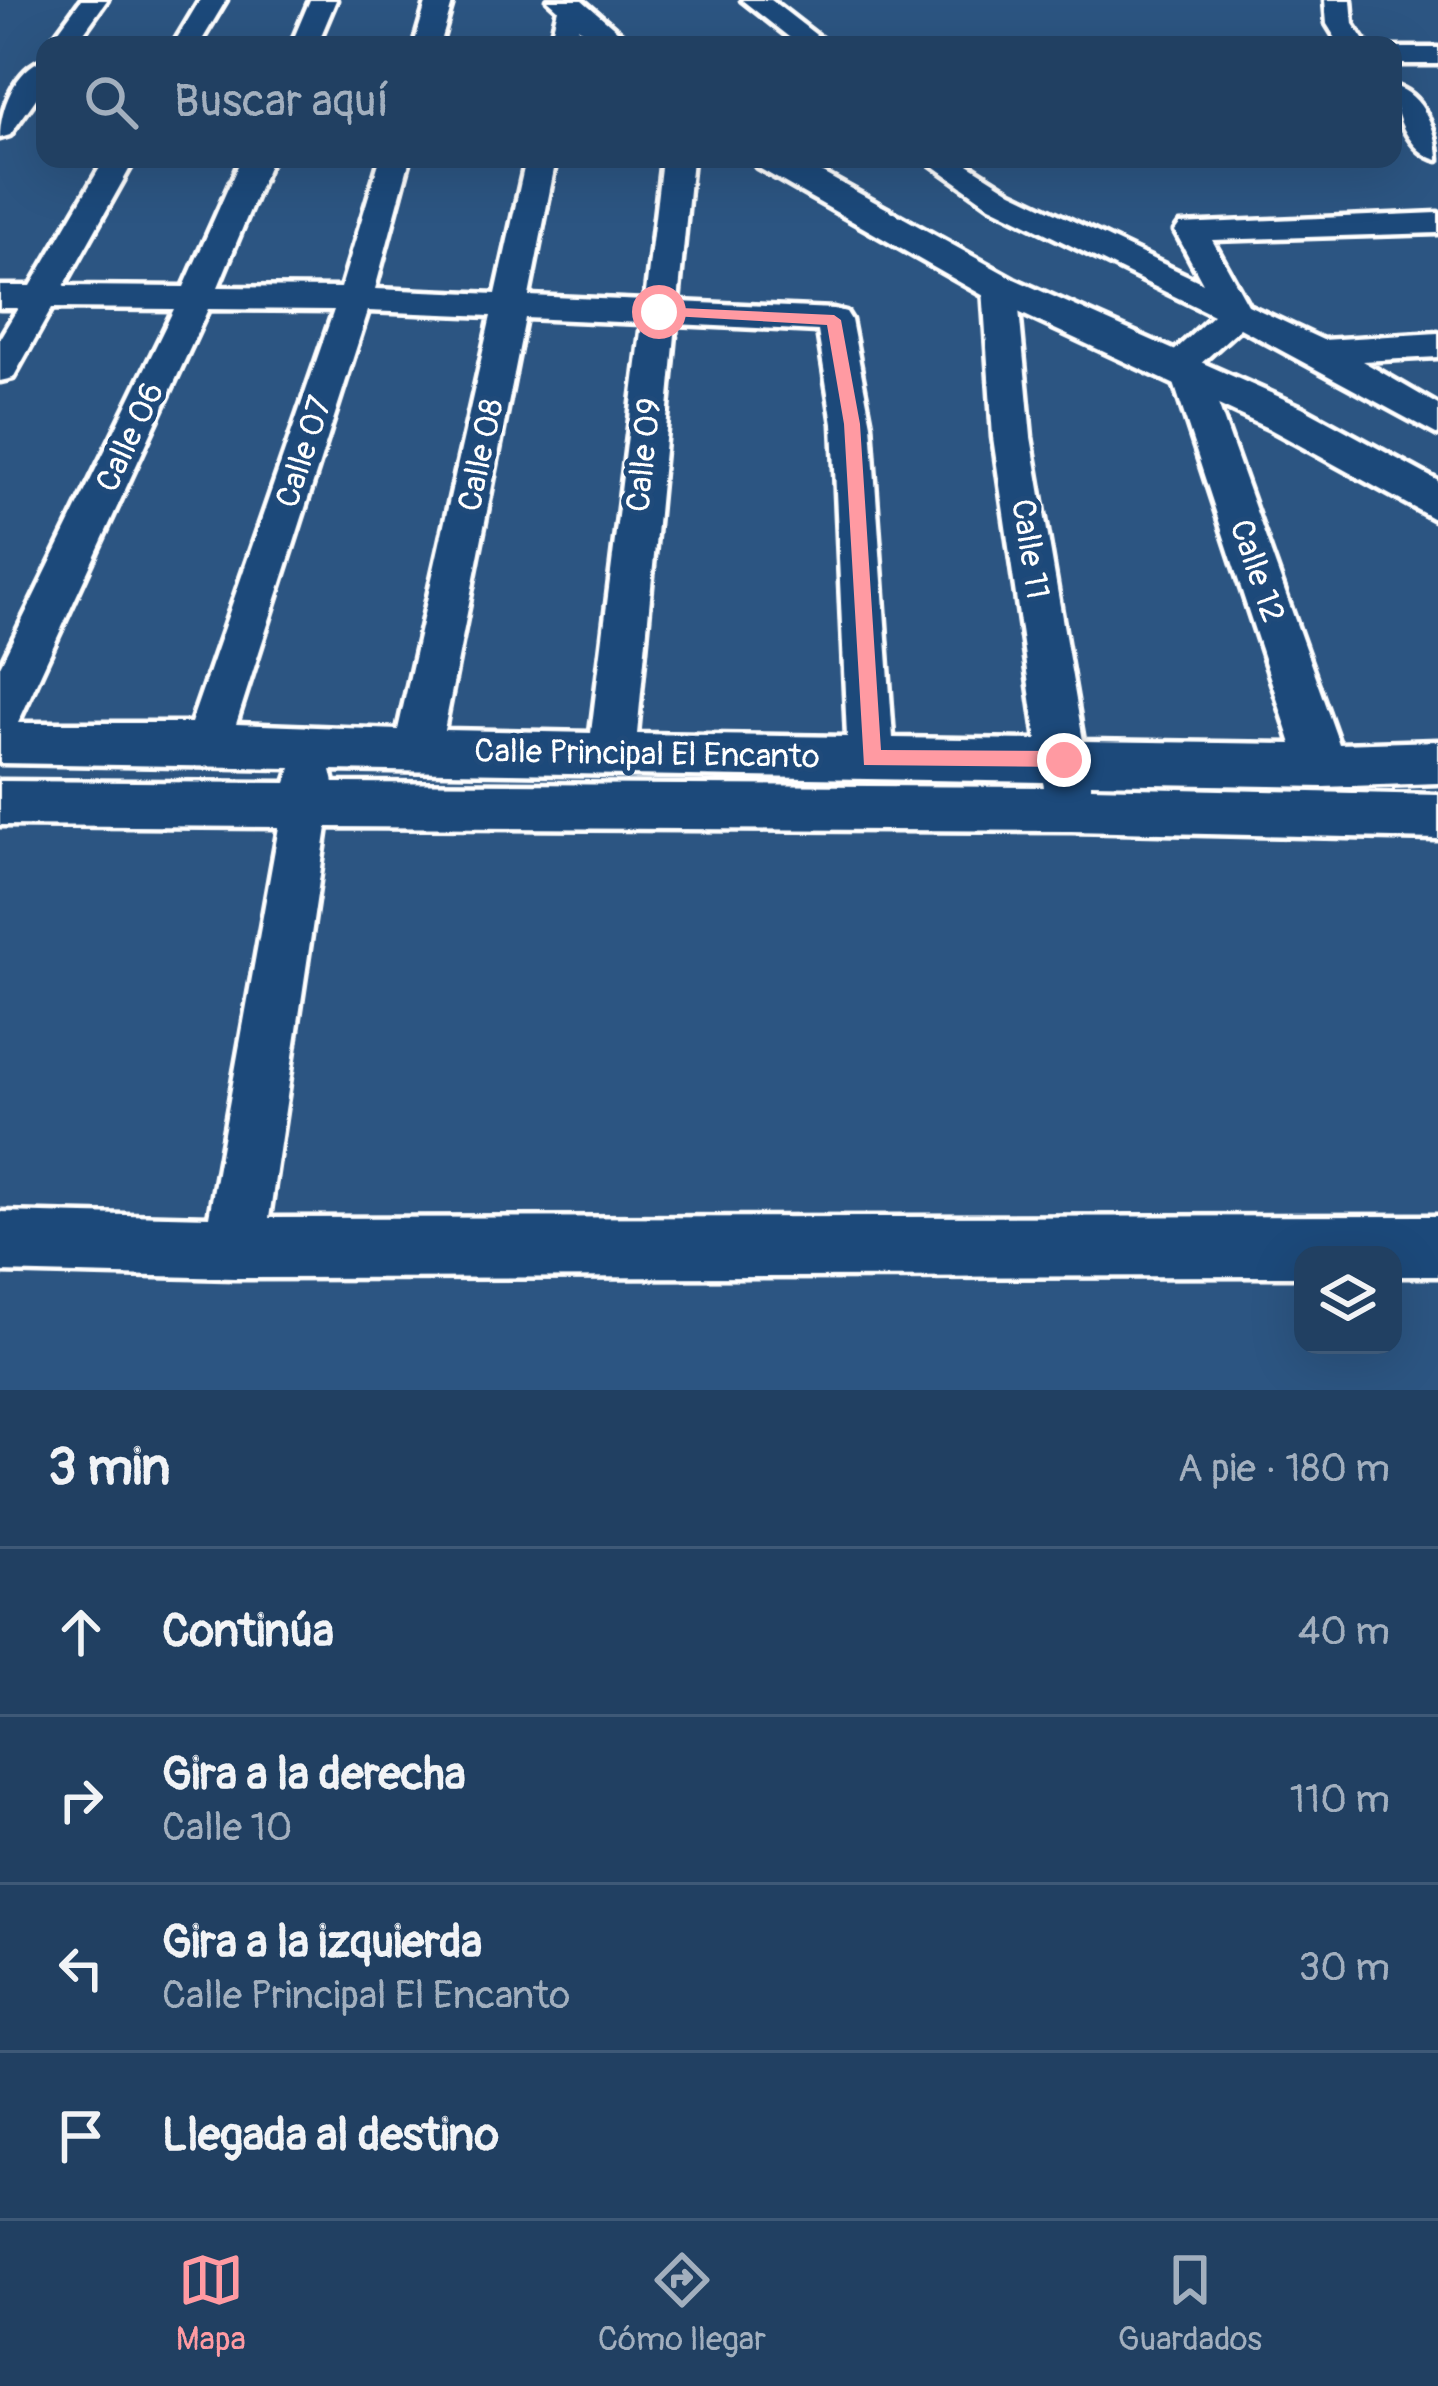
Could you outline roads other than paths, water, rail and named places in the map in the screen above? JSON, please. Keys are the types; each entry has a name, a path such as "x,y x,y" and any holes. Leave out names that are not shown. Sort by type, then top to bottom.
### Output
{"street":[{"path":"68,36 94,0"},
{"path":"191,36 213,0"},
{"path":"308,36 323,0"},
{"path":"430,36 440,0"},
{"path":"755,0 804,36"},
{"path":"1338,0 1336,12 1347,36"},
{"path":"563,36 566,3"},
{"path":"566,3 608,36"},
{"path":"1402,56 1438,56"},
{"path":"0,128 36,79"},
{"path":"1402,104 1434,141"},
{"path":"1402,137 1434,141"},
{"path":"0,369 115,168"},
{"name":"Calle 06","path":"0,713 197,297 252,168"},
{"name":"Calle 07","path":"207,743 355,298 392,168"},
{"name":"Calle 08","path":"417,750 539,168"},
{"name":"Calle 09","path":"612,752 676,168"},
{"path":"786,168 1000,288 1286,418 1438,503"},
{"path":"954,168 1036,218 1318,352 1438,422"},
{"path":"1236,313 1191,231 1438,223"},
{"name":"Calle 11","path":"1000,288 1012,437 1071,808"},
{"path":"0,297 355,298 834,320 852,424 871,759"},
{"path":"1182,372 1236,313"},
{"path":"1318,352 1438,345"},
{"name":"Calle 12","path":"1182,372 1323,766"},
{"name":"Calle Principal El Encanto","path":"0,743 1323,766 1438,762"},
{"path":"234,1248 304,802 319,749"},
{"name":"Calle Principal El Encanto","path":"0,803 1071,808 1438,817"},
{"path":"0,1242 234,1248 1438,1246"}]}
